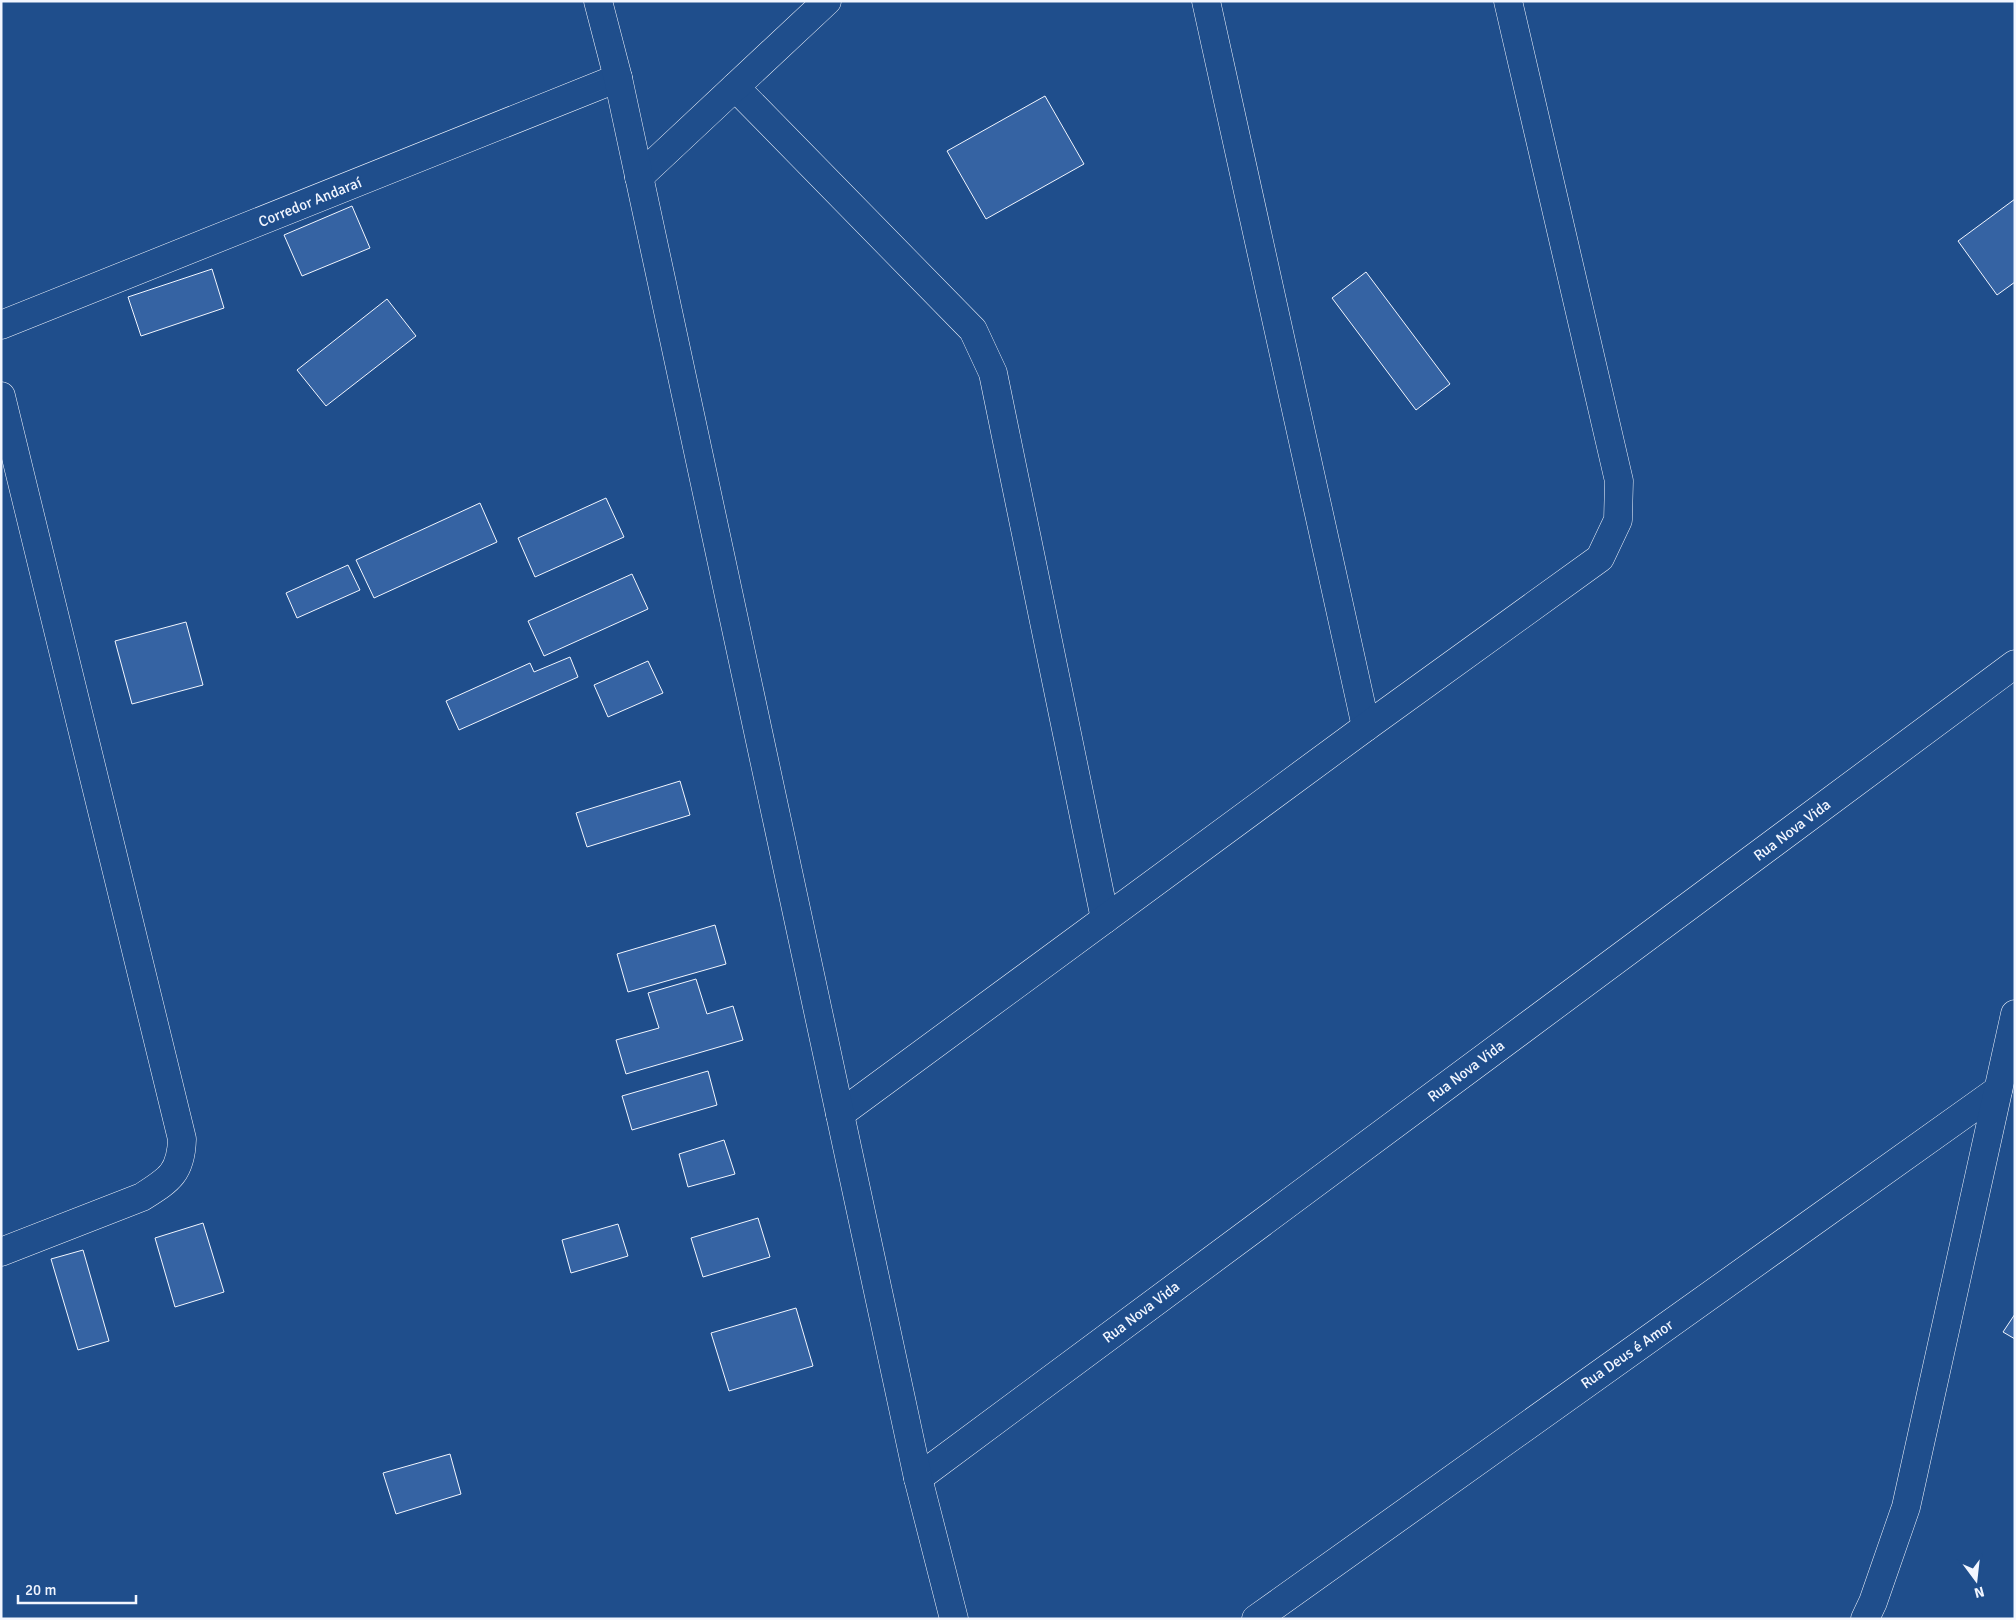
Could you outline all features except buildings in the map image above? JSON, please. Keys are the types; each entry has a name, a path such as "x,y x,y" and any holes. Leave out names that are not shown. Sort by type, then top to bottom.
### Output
{"street":[{"path":"598,1 618,78 918,1478 954,1619"},
{"path":"639,176 827,1"},
{"path":"1206,1 1366,726"},
{"path":"840,1114 1366,726 1600,558 1618,520 1619,481 1508,1"},
{"name":"Corredor Andaraí","path":"1,325 618,78"},
{"path":"735,86 973,330 993,373 1105,919"},
{"path":"1,396 182,1139 181,1156 176,1170 162,1184 142,1197 1,1252"},
{"name":"Rua Nova Vida","path":"918,1478 2015,664"},
{"path":"1865,1619 1873,1602 1906,1507 2015,1014"},
{"name":"Rua Deus é Amor","path":"1256,1619 1998,1090"}]}
